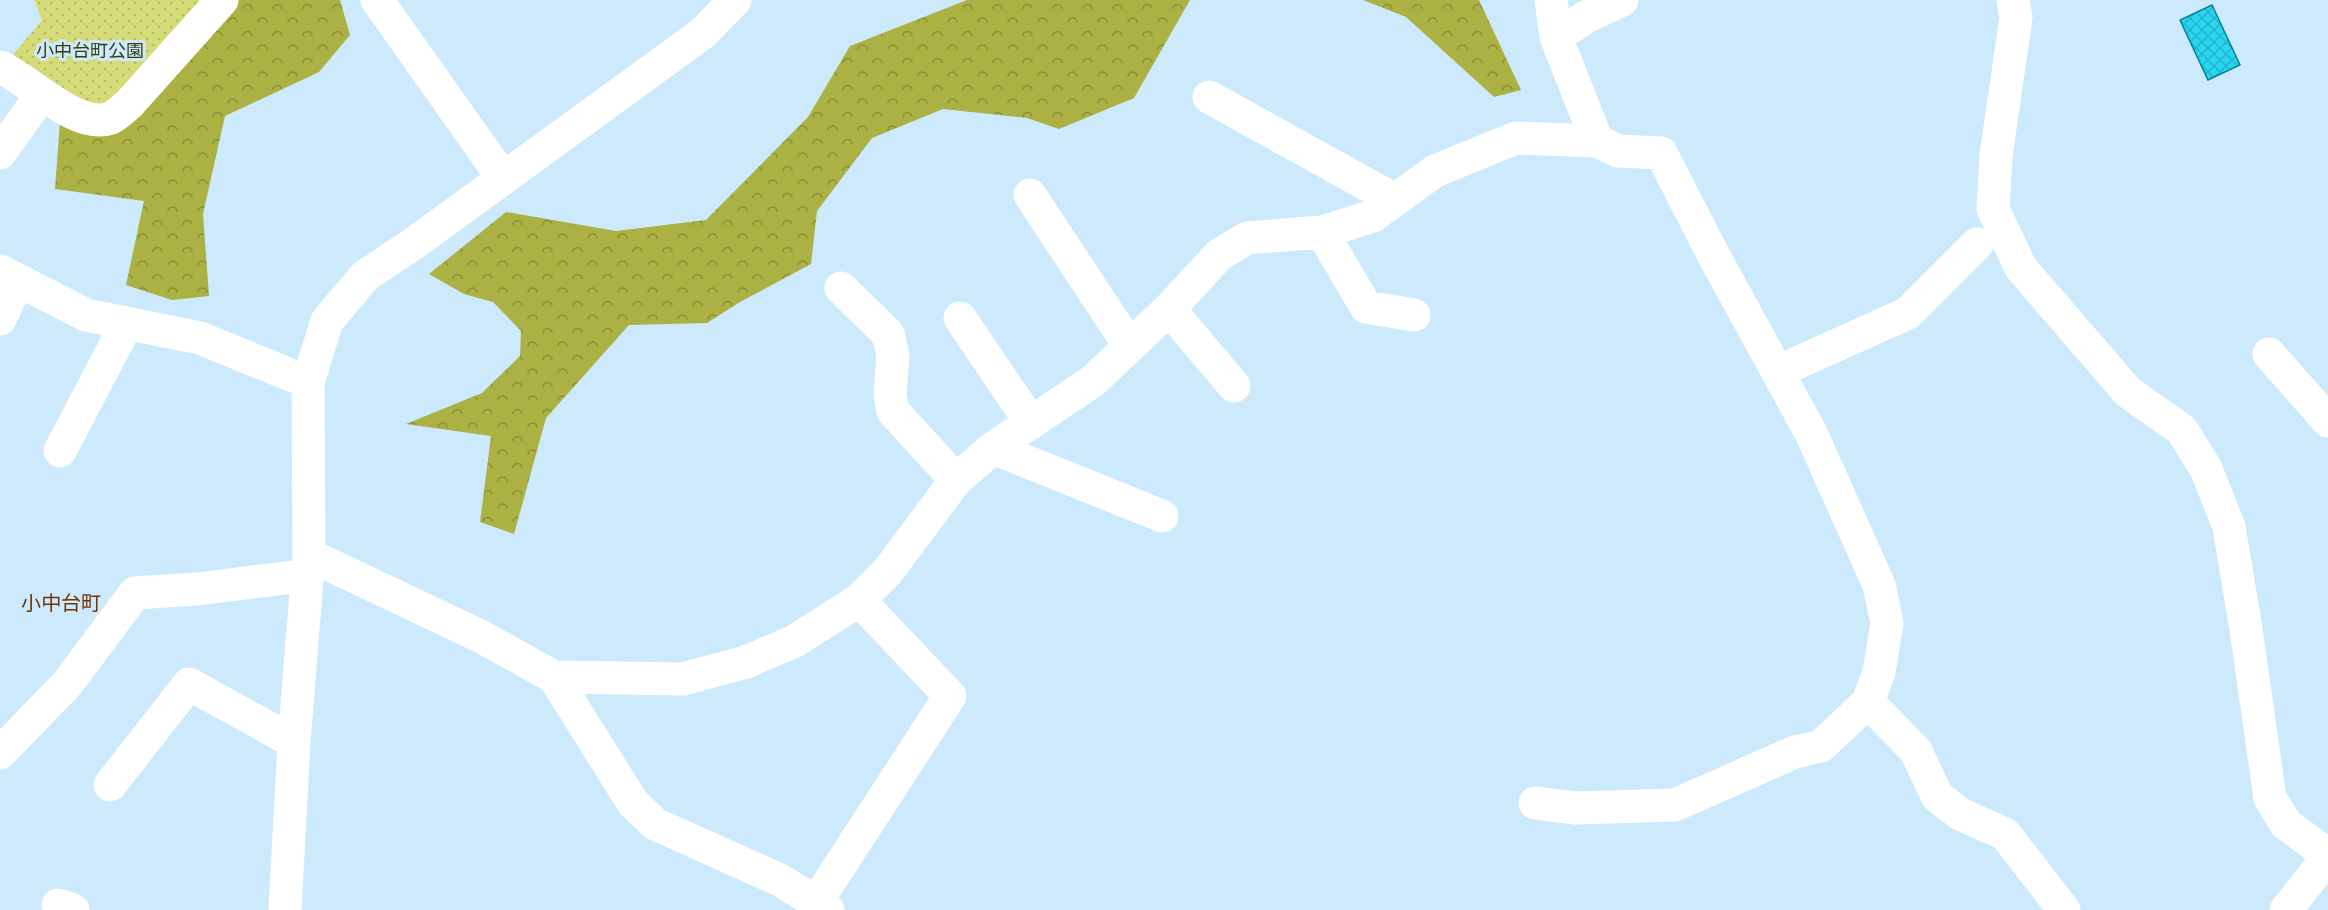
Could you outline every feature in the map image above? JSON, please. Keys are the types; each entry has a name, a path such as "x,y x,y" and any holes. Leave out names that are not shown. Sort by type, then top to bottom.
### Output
{"street":[{"path":"0,67 77,114 98,120 112,117 129,104 222,0"},
{"path":"377,0 503,178"},
{"path":"1551,0 1556,37 1598,141"},
{"path":"1556,37 1586,17 1622,0"},
{"path":"2013,0 2016,18 1996,155 1993,209 2021,268 2128,392 2182,430 2206,469 2229,526 2270,798 2286,824 2328,856 2286,910"},
{"path":"285,910 294,742 309,565 308,382 327,321 365,276 413,244 702,33 724,4"},
{"path":"0,153 42,94"},
{"path":"1209,97 1395,200"},
{"path":"0,753 67,684 135,592 197,589 309,565 482,637 554,677 684,679 746,662 795,640 859,600 888,571 956,480 993,448 1093,381 1169,309 1219,255 1247,238 1322,232 1373,216 1435,171 1516,138 1598,141 1618,151 1661,153 1811,433 1879,585 1887,623 1879,672 1868,702 1821,746 1795,752 1675,805 1576,808 1535,803"},
{"path":"1030,195 1130,345"},
{"path":"1322,232 1366,307 1414,315"},
{"path":"1777,372 1908,313 1977,244"},
{"path":"0,319 9,276 86,315 200,338 308,382"},
{"path":"842,288 888,334 893,355 890,395 893,411 956,480"},
{"path":"1169,309 1234,386"},
{"path":"960,318 1031,423"},
{"path":"60,451 127,323"},
{"path":"2270,354 2328,420"},
{"path":"993,448 1162,516"},
{"path":"554,677 633,803 655,824 780,880 822,906 950,696 859,600"},
{"path":"110,786 189,684 294,742"},
{"path":"1868,702 1916,751 1937,796 1960,814 2005,834 2064,910"}],"green space":[{"name":"小中台町公園","path":"34,0 213,0 104,110 75,106 13,55 42,20"},
{"path":"158,0 340,0 350,35 319,72 225,116 203,214 209,296 172,300 126,285 144,201 55,189 63,80"},
{"path":"967,0 1190,0 1134,98 1059,129 1027,118 943,109 872,138 817,211 811,264 740,302 707,323 629,325 546,418 514,534 480,522 491,436 406,424 482,393 520,356 521,331 493,302 464,294 429,274 506,212 616,231 706,220 808,117 850,46"},
{"path":"1363,0 1479,0 1521,90 1494,97 1406,17"}],"building":[{"path":"2212,5 2240,65 2208,80 2180,20"}],"district":[{"name":"小中台町","path":"61,603"}]}
